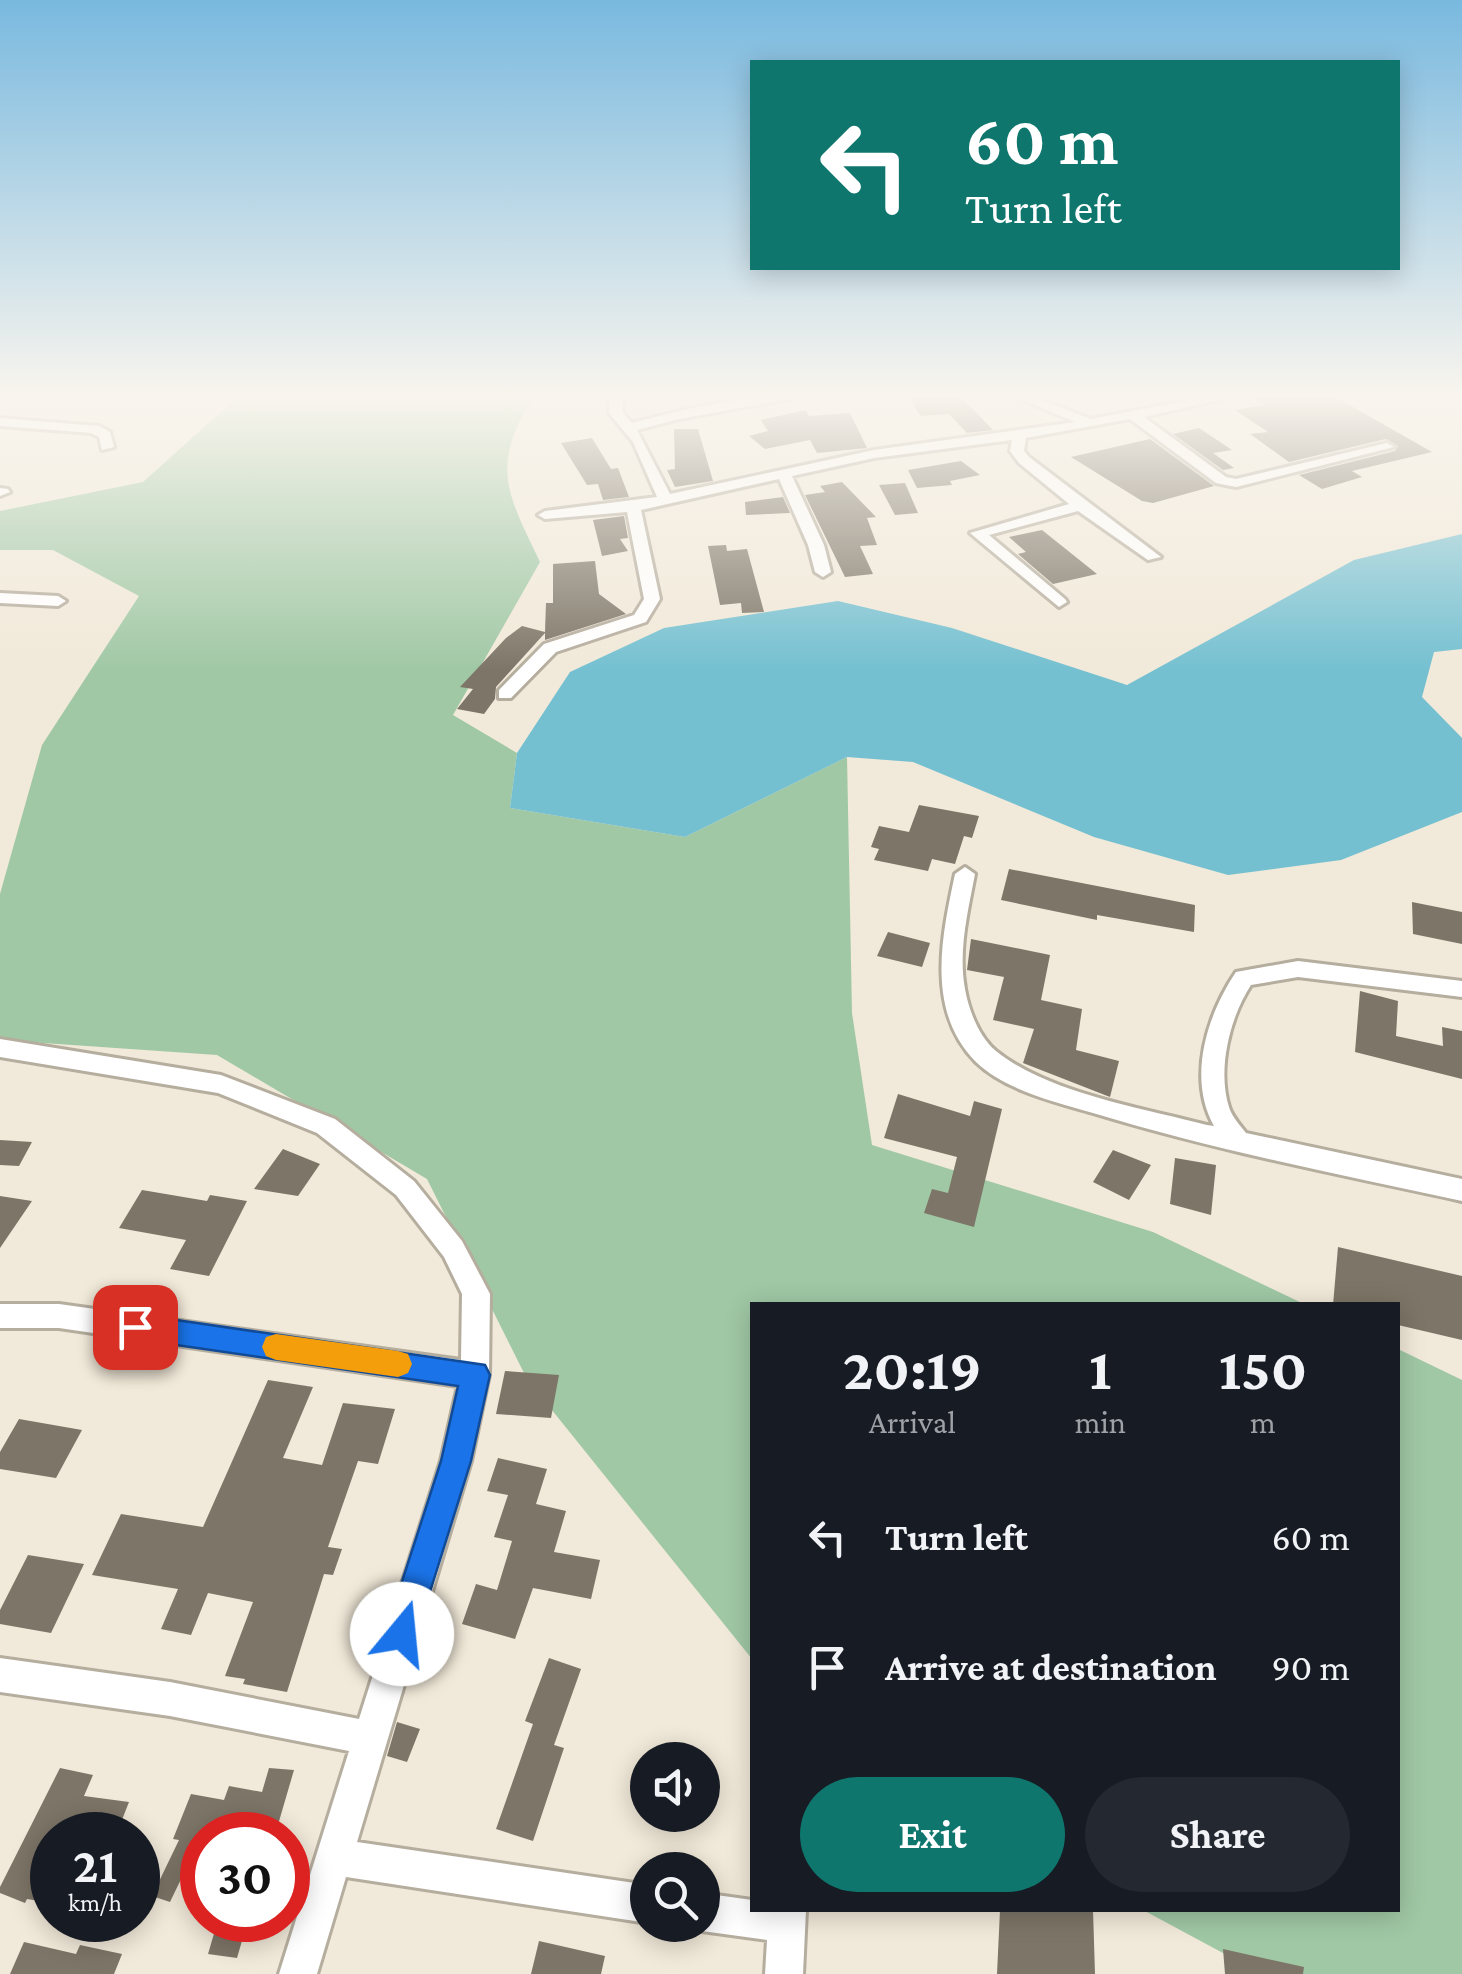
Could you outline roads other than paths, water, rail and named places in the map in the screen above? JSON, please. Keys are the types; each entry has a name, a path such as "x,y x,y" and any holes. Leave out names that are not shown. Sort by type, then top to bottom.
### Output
{"street":[{"path":"658,487 664,499"},
{"path":"545,514 632,506 716,487"},
{"path":"790,487 823,572"},
{"path":"1057,487 1153,558"},
{"path":"504,694 550,648 640,618 652,599 632,506"},
{"path":"1059,602 978,533 1080,506"},
{"path":"0,598 58,601"},
{"path":"965,874 949,956 950,980 984,1055 1020,1080 1081,1102 1462,1190"},
{"path":"1236,1138 1219,1112 1213,1084 1221,1031 1244,978 1298,969 1462,989"},
{"path":"0,1048 221,1084 326,1126 404,1188 453,1249 476,1294 475,1375 456,1461 298,1974"},
{"path":"0,1316 59,1316 475,1375"},
{"path":"0,1674 170,1699 369,1738"},
{"path":"333,1858 630,1901"},
{"path":"720,1913 788,1917 784,1974"}],"water":[{"path":"1462,534 1462,649 1434,652 1422,697 1462,738 1462,812 1341,860 1228,875 1094,837 913,762 847,757 685,837 510,808 517,753 570,672 664,628 838,601 952,628 1127,685 1354,560"}]}
